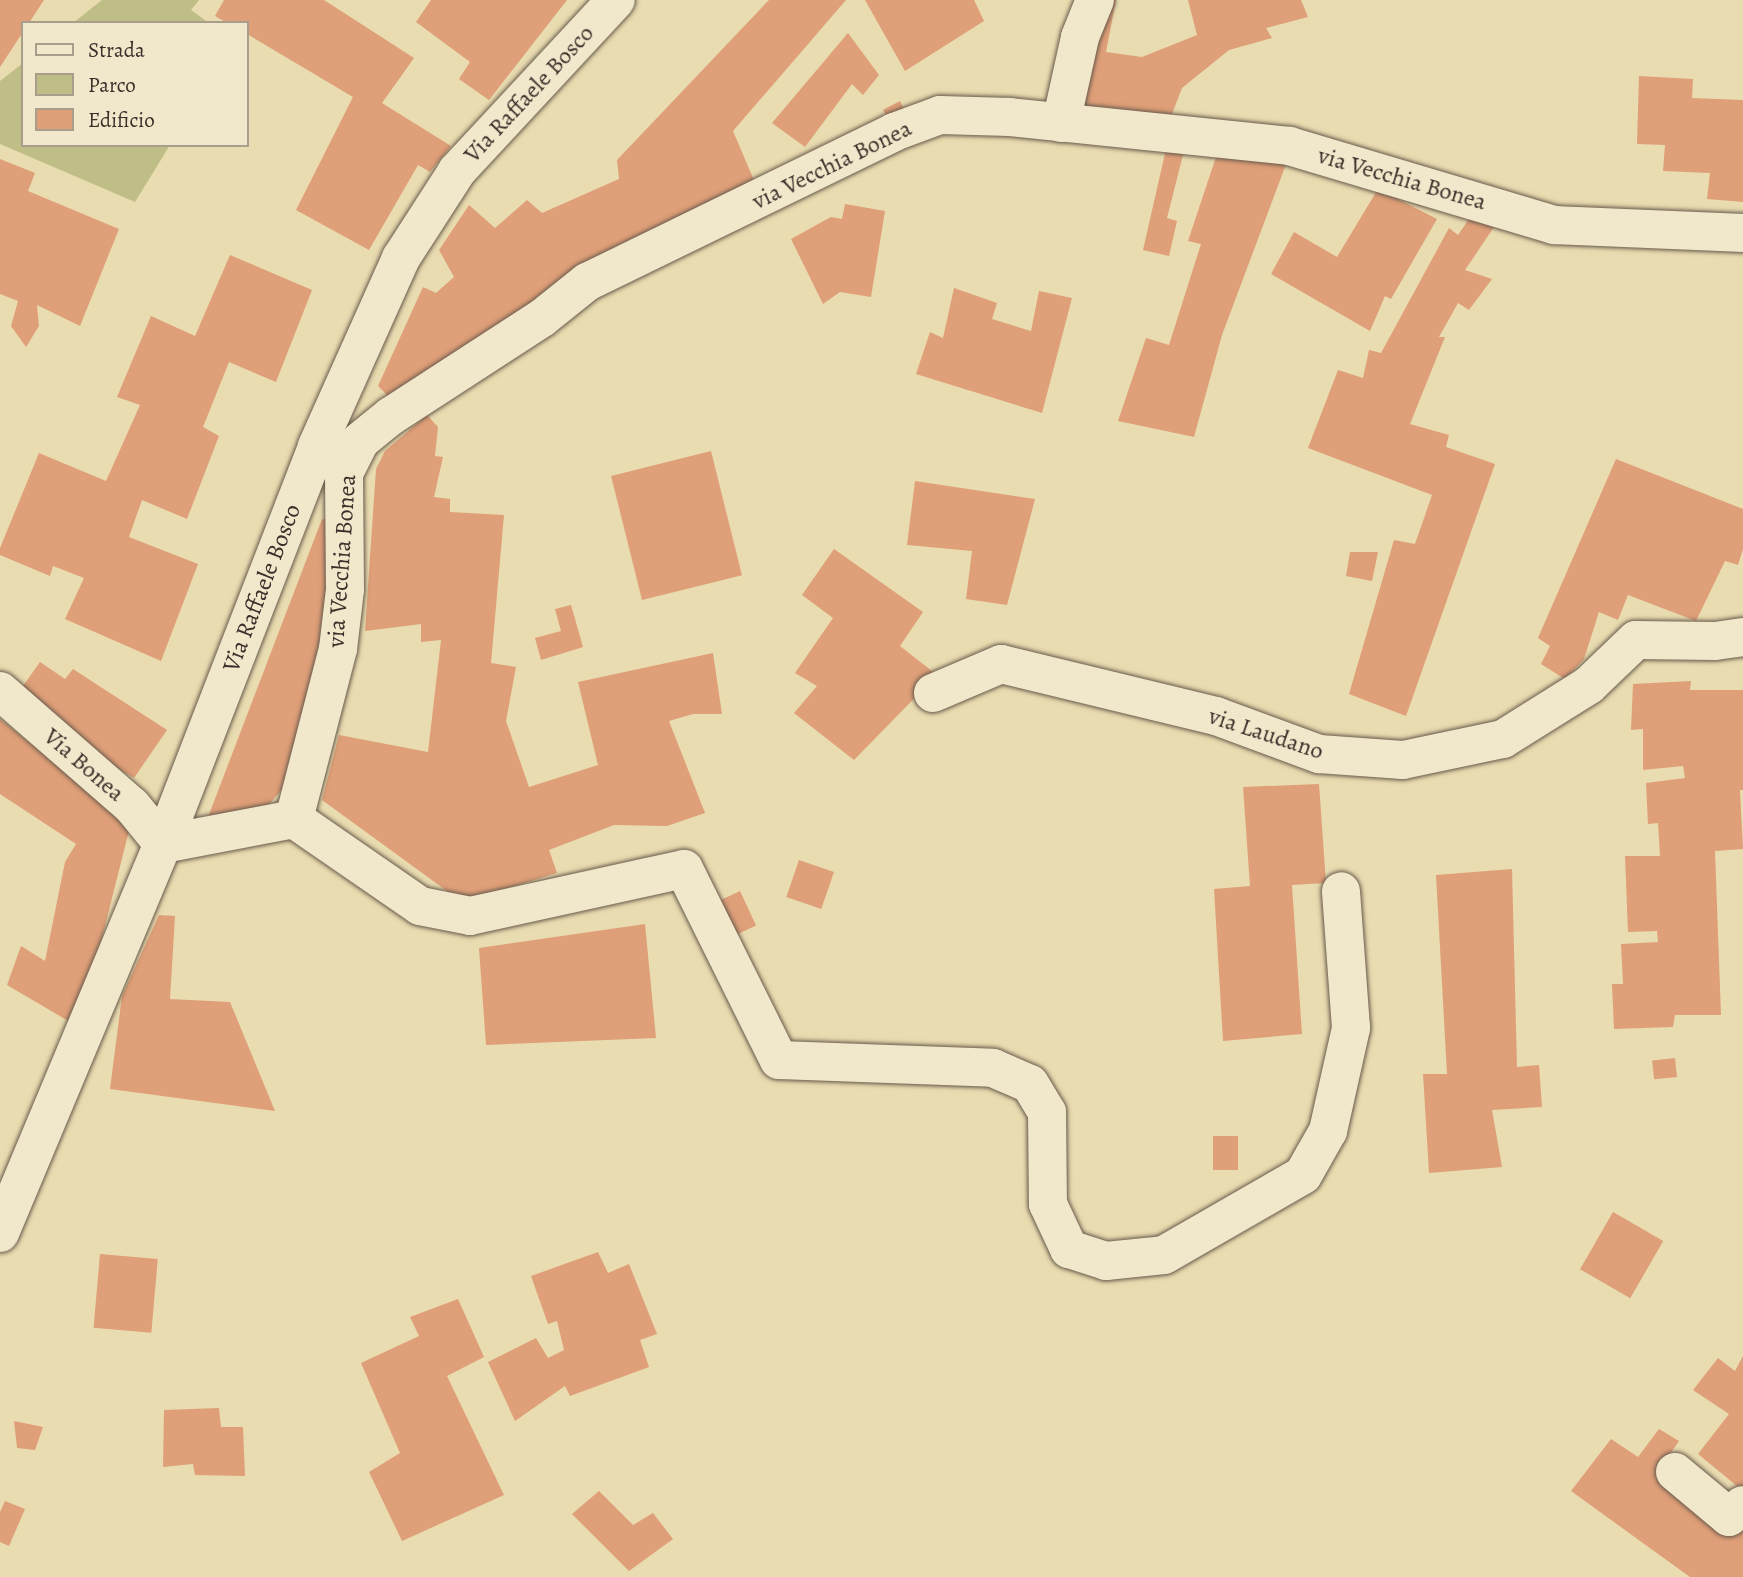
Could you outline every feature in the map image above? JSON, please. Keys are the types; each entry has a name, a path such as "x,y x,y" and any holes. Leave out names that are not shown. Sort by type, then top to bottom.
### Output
{"street":[{"name":"Via Raffaele Bosco","path":"0,1233 163,844 317,446 401,258 457,171 616,0"},
{"path":"1061,122 1080,37 1095,0"},
{"name":"via Vecchia Bonea","path":"294,819 338,649 345,589 344,474 360,441 391,416 542,317 587,282 881,138 940,115 1061,122 1289,146 1554,225 1743,233"},
{"name":"via Laudano","path":"933,693 1001,664 1216,716 1319,754 1403,760 1503,738 1589,685 1636,640 1715,641 1743,637"},
{"name":"Via Bonea","path":"0,691 132,806 163,844"},
{"path":"163,844 294,819 420,906 470,916 684,869 779,1060 993,1068 1030,1084 1047,1112 1048,1204 1069,1249 1106,1261 1164,1255 1303,1175 1328,1131 1351,1028 1341,891"},
{"path":"1675,1472 1729,1517 1743,1505"}],"green space":[{"path":"102,0 199,0 191,10 206,21 76,21"},
{"path":"21,65 21,147 169,147 135,202 0,144 0,81"}],"building":[{"path":"0,0 44,0 30,21 21,21 21,35 0,67"},
{"path":"224,0 324,0 414,58 382,103 451,146 430,172 418,165 369,250 296,210 353,97 248,35 248,21 224,21 215,16"},
{"path":"431,0 567,0 489,100 459,79 470,62 416,22"},
{"path":"769,0 846,0 733,131 759,192 396,404 378,386 423,287 436,293 454,277 439,250 469,205 495,228 527,200 542,213 619,179 617,160"},
{"path":"865,0 974,0 984,21 905,71"},
{"path":"1100,0 1116,0 1106,52 1142,57 1197,35 1188,0 1301,0 1308,17 1266,28 1272,38 1229,50 1182,88 1169,122 1077,111"},
{"path":"848,33 879,75 863,95 852,84 805,147 772,123"},
{"path":"1639,76 1693,79 1692,98 1743,100 1743,202 1707,199 1710,173 1663,171 1665,145 1637,144"},
{"path":"900,101 907,115 890,124 883,110"},
{"path":"1219,148 1288,159 1222,335 1194,437 1118,421 1146,338 1169,345 1201,244 1188,241"},
{"path":"1166,149 1184,151 1167,218 1177,221 1169,256 1143,250"},
{"path":"0,159 35,173 28,191 119,229 80,326 37,305 39,326 26,347 11,326 18,301 0,294"},
{"path":"1378,189 1437,219 1391,299 1385,296 1370,331 1271,274 1294,232 1337,257"},
{"path":"845,204 885,211 871,297 840,292 823,304 791,239 831,217 842,219"},
{"path":"1469,219 1494,227 1465,270 1492,279 1469,310 1458,303 1439,337 1445,337 1410,424 1449,435 1446,447 1495,464 1406,716 1349,694 1394,540 1415,544 1432,495 1308,448 1338,370 1363,378 1369,350 1381,353 1449,228 1458,235"},
{"path":"230,255 312,290 276,382 229,362 203,427 219,436 187,519 142,500 129,537 198,564 161,661 65,619 84,578 53,566 50,576 0,555 0,548 39,453 106,481 140,405 117,397 151,316 195,336"},
{"path":"954,288 997,303 992,319 1031,331 1039,291 1072,298 1042,413 916,374 930,332 943,338"},
{"path":"427,415 438,427 435,456 443,457 434,497 450,499 450,512 504,515 491,663 516,667 506,721 529,787 598,765 578,682 713,653 722,714 693,714 669,721 705,813 667,826 614,825 549,850 557,873 462,902 322,800 339,735 428,752 441,640 421,642 421,624 365,631 376,469 385,451"},
{"path":"711,451 742,575 642,600 611,476"},
{"path":"1616,459 1743,509 1743,549 1738,565 1725,561 1696,621 1628,595 1618,620 1599,612 1584,659 1565,679 1541,664 1550,646 1538,638"},
{"path":"915,481 1035,499 1007,605 966,599 972,551 907,545"},
{"path":"322,519 334,521 320,667 285,786 258,817 205,825"},
{"path":"834,549 923,612 900,646 937,675 854,760 794,713 817,686 795,673 833,618 802,595"},
{"path":"1350,552 1378,552 1372,581 1346,576"},
{"path":"571,605 583,647 541,660 535,638 561,631 555,609"},
{"path":"40,662 65,679 73,669 167,730 134,778 91,753 23,686"},
{"path":"1691,681 1690,690 1743,690 1743,790 1740,790 1743,849 1715,851 1721,1015 1675,1015 1673,1027 1614,1029 1612,984 1623,984 1621,944 1658,942 1657,931 1628,932 1625,856 1660,856 1658,823 1648,824 1646,783 1685,778 1683,766 1643,770 1643,729 1631,730 1633,684"},
{"path":"0,719 131,823 93,973 70,1022 7,985 21,946 45,961 65,862 76,844 0,794"},
{"path":"1319,784 1326,883 1292,885 1302,1034 1223,1041 1214,889 1250,886 1243,787"},
{"path":"799,860 834,872 821,909 786,897"},
{"path":"1512,869 1517,1067 1539,1065 1542,1107 1492,1110 1502,1167 1429,1173 1423,1074 1447,1074 1436,875"},
{"path":"740,891 756,925 723,941 707,906"},
{"path":"159,915 175,916 170,999 230,1002 275,1111 110,1089 122,996"},
{"path":"645,924 656,1038 486,1045 479,948"},
{"path":"1675,1058 1677,1077 1654,1079 1652,1060"},
{"path":"1213,1136 1238,1136 1238,1170 1213,1170"},
{"path":"1613,1212 1663,1241 1630,1298 1580,1269"},
{"path":"598,1252 608,1273 629,1264 657,1334 640,1340 649,1367 570,1396 565,1386 515,1421 488,1362 536,1338 548,1358 564,1350 557,1321 548,1324 531,1276"},
{"path":"100,1254 158,1259 151,1333 94,1328"},
{"path":"458,1299 484,1357 447,1376 504,1495 402,1541 369,1472 400,1453 361,1363 419,1336 410,1317"},
{"path":"1743,1356 1743,1491 1698,1454 1729,1414 1693,1390 1718,1358 1735,1371"},
{"path":"219,1408 221,1427 243,1427 245,1476 195,1475 193,1464 163,1467 164,1410"},
{"path":"14,1421 43,1427 35,1450 17,1448"},
{"path":"1659,1429 1679,1441 1658,1471 1743,1522 1743,1577 1690,1577 1571,1491 1611,1439 1638,1457"},
{"path":"599,1491 633,1525 653,1513 673,1539 629,1571 572,1514"},
{"path":"5,1501 25,1509 9,1546 0,1542 0,1512"}]}
